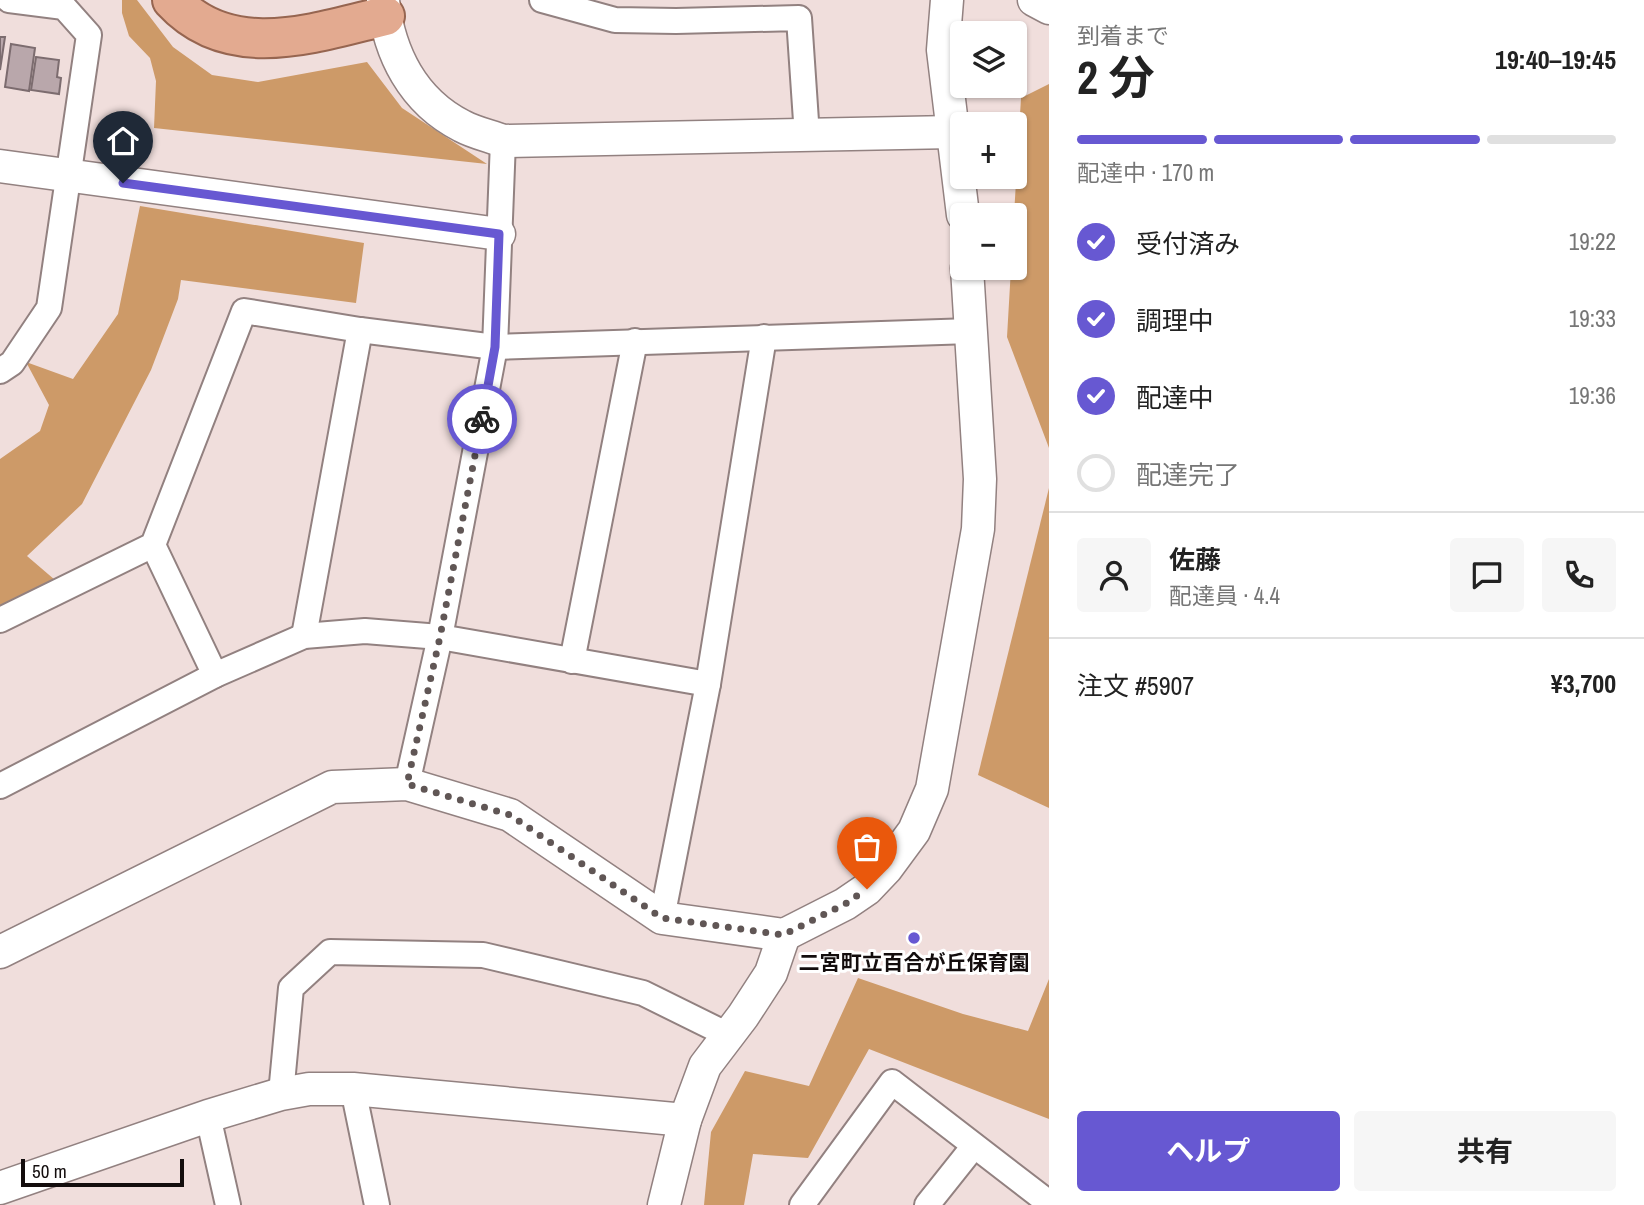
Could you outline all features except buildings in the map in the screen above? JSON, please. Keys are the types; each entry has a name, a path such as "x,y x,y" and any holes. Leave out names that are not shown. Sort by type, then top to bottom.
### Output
{"highway":[{"path":"172,0 185,14 211,29 237,38 311,34 384,8"},
{"path":"194,0 199,6 227,19 256,23 327,17 384,8"}],"street":[{"path":"0,371 12,363 49,308 89,35 64,7 9,0"},
{"path":"542,0 615,20 799,18 807,136"},
{"path":"947,0 943,50 951,112"},
{"path":"1034,0 1049,8"},
{"path":"384,8 399,63 414,88 436,111 464,127 503,141 950,132"},
{"path":"407,784 440,637 495,347 503,141"},
{"path":"0,166 499,234"},
{"path":"1,947 332,787 407,784 510,815 662,918 783,935 845,904 867,889 887,869 914,831 932,789 978,529 981,479 968,280"},
{"path":"0,620 153,545 244,311 360,330 495,347 971,331"},
{"path":"304,636 360,330"},
{"path":"662,918 708,684 764,337"},
{"path":"572,661 635,341"},
{"path":"153,545 215,675"},
{"path":"0,786 215,675 304,636 365,631 440,637 708,684"},
{"path":"664,1205 685,1120 705,1066 771,973 783,935"},
{"path":"281,1094 291,988 330,952 483,955 643,993 728,1035"},
{"path":"802,1205 892,1082 1049,1203"},
{"path":"0,1188 208,1116 281,1094 309,1089 353,1089 685,1120"},
{"path":"353,1089 377,1205"},
{"path":"208,1116 228,1205"},
{"path":"927,1205 974,1146"}],"shaded area":[{"path":"122,0 137,0 173,47 212,75 258,82 367,62 402,108 487,164 154,128 156,81 150,58 129,36 122,13"},
{"path":"1049,84 1049,448 1007,337 1010,280 1027,280 1027,203 1015,203 1016,189 1027,189 1027,112 1020,112 1021,98 1027,98 1027,95"},
{"path":"140,206 364,243 356,303 181,280 178,299 151,370 82,504 27,556 55,580 0,607 0,459 40,431 49,405 26,362 73,379 118,314"},
{"path":"1049,488 1049,808 978,775"},
{"path":"858,978 963,1014 1028,1031 1049,979 1049,1119 869,1049 808,1158 753,1154 744,1205 704,1205 711,1132 745,1071 809,1086"}],"way so far":[{"path":"482,419 440,637 407,784 510,815 662,918 783,935 845,904 867,889"}],"place":[{"name":"二宮町立百合が丘保育園","path":"914,938"}],"route":[{"path":"123,183 499,234 495,347 482,419"}]}
